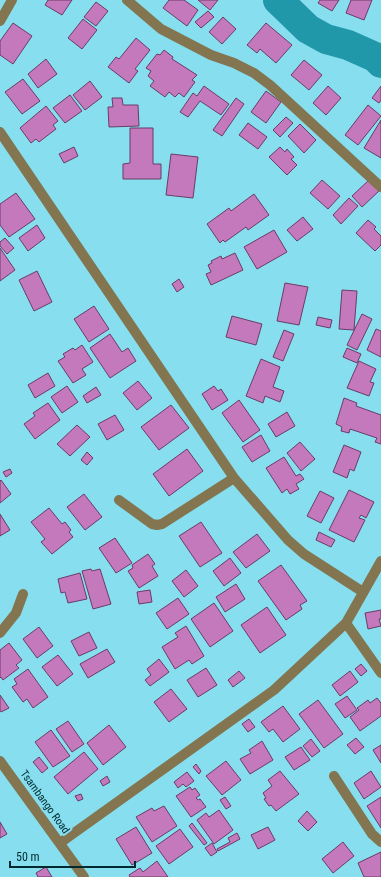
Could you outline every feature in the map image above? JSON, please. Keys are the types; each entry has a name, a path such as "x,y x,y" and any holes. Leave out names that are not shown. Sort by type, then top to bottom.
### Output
{"street":[{"path":"0,21 12,0"},
{"path":"127,0 161,29 211,55 234,63 254,73 270,85 381,187"},
{"path":"0,132 234,478 288,540 304,554 363,592"},
{"path":"119,500 152,524 157,525 162,524 234,478"},
{"path":"60,843 274,690 346,623 381,561"},
{"path":"0,632 16,613 23,594"},
{"path":"346,623 381,673"},
{"name":"Tsambango Road","path":"0,760 84,877"},
{"path":"334,776 372,834 381,842"}],"building":[{"path":"48,0 72,0 62,15 45,5"},
{"path":"169,0 184,0 198,10 187,26 163,8"},
{"path":"198,0 218,0 210,10"},
{"path":"320,0 339,0 332,11 318,3"},
{"path":"351,0 372,0 364,20 346,13"},
{"path":"96,2 108,11 96,26 84,17"},
{"path":"208,11 214,17 201,28 195,22"},
{"path":"223,17 236,29 222,44 209,32"},
{"path":"83,19 97,30 82,49 68,38"},
{"path":"13,23 32,36 13,64 0,55 0,41"},
{"path":"266,23 292,45 276,63 260,49 257,53 247,45"},
{"path":"136,38 150,50 135,69 138,71 129,83 108,67 116,57 119,59"},
{"path":"164,50 173,57 172,59 197,75 192,80 195,82 184,97 179,93 175,97 169,92 165,97 150,86 154,81 148,76 151,71 146,68 157,54 160,55"},
{"path":"46,59 57,74 38,88 28,74"},
{"path":"304,60 322,75 309,90 291,75"},
{"path":"23,79 40,101 22,114 5,92"},
{"path":"90,81 102,97 85,110 73,95"},
{"path":"204,86 229,104 221,115 200,101 188,117 180,112 193,93 197,96"},
{"path":"328,86 341,98 326,115 313,103"},
{"path":"381,86 381,100 379,103 372,98"},
{"path":"266,91 281,102 266,123 251,112"},
{"path":"70,95 82,111 65,123 53,108"},
{"path":"112,98 122,98 123,105 138,105 139,126 109,127 108,107 113,107"},
{"path":"236,98 244,104 222,136 213,130"},
{"path":"368,105 381,116 358,145 345,135"},
{"path":"46,106 58,121 53,125 56,129 39,142 36,139 31,143 20,128"},
{"path":"286,117 293,123 280,137 273,130"},
{"path":"381,120 381,158 364,148"},
{"path":"248,123 267,137 258,149 239,135"},
{"path":"300,124 316,140 304,153 288,136"},
{"path":"130,128 153,128 153,164 161,164 161,179 123,179 123,164 130,163"},
{"path":"74,147 78,156 64,163 59,154"},
{"path":"280,147 285,152 287,149 294,157 291,159 297,165 287,175 269,157"},
{"path":"171,154 198,157 193,198 166,195"},
{"path":"322,180 340,196 328,209 310,193"},
{"path":"369,180 379,191 362,207 352,196"},
{"path":"16,193 35,219 9,237 0,225 0,204"},
{"path":"254,194 269,215 248,230 246,227 225,242 223,240 220,243 207,224 229,208 231,211"},
{"path":"349,198 358,206 341,224 333,215"},
{"path":"303,217 313,229 297,241 287,230"},
{"path":"368,220 376,227 374,229 381,236 381,245 375,251 356,233"},
{"path":"37,225 45,238 28,251 19,238"},
{"path":"274,230 287,252 257,269 244,247"},
{"path":"5,238 14,248 7,254 0,246 0,242"},
{"path":"0,248 15,270 0,281"},
{"path":"235,253 243,270 211,285 206,274 211,272 208,265 212,263 211,261 221,256 222,259"},
{"path":"37,271 52,302 34,311 19,280"},
{"path":"179,279 184,287 177,292 172,284"},
{"path":"285,283 308,287 299,325 277,321"},
{"path":"342,290 357,291 354,330 339,329"},
{"path":"94,306 109,329 89,342 74,319"},
{"path":"362,314 372,319 357,350 347,345"},
{"path":"232,316 262,324 256,345 226,337"},
{"path":"318,317 332,320 330,328 316,325"},
{"path":"376,329 381,331 381,357 367,350"},
{"path":"284,330 294,334 283,361 273,357"},
{"path":"110,334 122,352 128,348 136,361 110,378 90,348"},
{"path":"82,345 93,362 82,369 86,375 73,383 58,361 65,357 63,354 73,348 75,350"},
{"path":"347,348 361,354 357,363 343,357"},
{"path":"261,359 280,367 273,387 284,391 280,402 265,396 263,403 246,396"},
{"path":"359,361 376,369 370,382 374,383 369,396 347,388"},
{"path":"48,373 55,386 35,398 28,385"},
{"path":"138,381 152,398 137,410 123,393"},
{"path":"67,386 78,402 62,413 51,397"},
{"path":"214,386 218,391 221,389 228,400 212,410 202,394"},
{"path":"96,387 101,395 87,403 83,396"},
{"path":"344,398 357,403 356,406 381,415 381,444 375,442 377,438 350,429 349,433 341,431 342,427 336,424"},
{"path":"239,400 260,430 243,442 222,413"},
{"path":"48,403 60,420 35,439 24,424 35,416 33,413"},
{"path":"171,405 189,428 159,450 141,427"},
{"path":"287,412 295,426 276,437 268,424"},
{"path":"115,415 124,430 107,440 98,424"},
{"path":"77,425 90,437 70,456 57,444"},
{"path":"261,435 270,451 252,462 242,447"},
{"path":"300,442 315,459 301,471 287,453"},
{"path":"344,445 361,452 354,471 350,469 347,478 333,472"},
{"path":"187,449 203,471 169,496 153,474"},
{"path":"87,452 93,458 87,465 81,460"},
{"path":"284,457 296,476 300,474 304,479 296,484 299,489 290,494 287,489 282,493 266,468"},
{"path":"10,469 12,473 6,477 3,472"},
{"path":"1,480 11,494 0,503 0,481"},
{"path":"349,490 374,502 366,518 361,515 359,518 365,520 354,542 329,530"},
{"path":"320,491 334,498 321,523 307,516"},
{"path":"84,494 102,517 85,530 67,507"},
{"path":"49,508 62,524 65,522 71,530 69,532 73,537 52,554 41,542 45,539 31,522"},
{"path":"0,514 10,530 0,536"},
{"path":"201,522 222,553 200,567 179,536"},
{"path":"319,532 335,540 331,547 316,540"},
{"path":"257,534 270,551 246,568 233,552"},
{"path":"115,538 132,563 116,573 99,548"},
{"path":"148,554 155,564 152,566 158,576 139,588 128,571 133,568 132,565"},
{"path":"230,558 241,573 224,586 213,571"},
{"path":"281,565 307,601 300,605 302,609 286,620 258,581"},
{"path":"91,569 92,571 100,569 111,604 93,609 82,571"},
{"path":"186,570 198,586 184,597 172,581"},
{"path":"80,573 87,599 68,603 65,592 61,593 58,579"},
{"path":"236,584 245,599 225,612 216,597"},
{"path":"150,590 152,602 139,604 137,592"},
{"path":"178,598 189,614 167,629 156,613"},
{"path":"214,603 233,631 210,647 191,619"},
{"path":"267,607 286,635 260,653 241,625"},
{"path":"381,610 381,619 379,619 381,626 368,629 365,613"},
{"path":"186,626 204,656 192,664 189,660 175,669 162,647 178,637 175,633"},
{"path":"39,627 53,646 37,658 23,639"},
{"path":"89,632 97,648 79,656 71,641"},
{"path":"9,643 22,660 16,665 19,668 3,680 1,677 0,678 0,650"},
{"path":"107,649 115,662 88,678 80,664"},
{"path":"58,655 73,674 57,686 42,667"},
{"path":"159,659 169,672 150,686 145,680 151,675 147,669"},
{"path":"361,664 367,671 361,676 355,669"},
{"path":"206,668 217,685 198,697 187,680"},
{"path":"28,669 48,697 33,708 27,699 23,702 12,687 17,684 14,679"},
{"path":"239,671 245,678 233,687 228,680"},
{"path":"350,671 358,682 340,696 332,685"},
{"path":"171,689 187,709 169,722 154,702"},
{"path":"0,695 9,708 1,712 0,710"},
{"path":"347,696 357,710 345,718 335,704"},
{"path":"377,698 381,703 381,716 360,731 350,717 359,710 357,708 368,700 370,703"},
{"path":"318,700 343,734 324,748 299,714"},
{"path":"283,706 300,729 283,742 273,729 269,732 261,722"},
{"path":"249,719 255,727 248,732 242,724"},
{"path":"68,721 84,744 72,752 56,729"},
{"path":"109,725 126,747 103,765 87,743"},
{"path":"51,730 70,756 53,767 35,742"},
{"path":"356,738 364,747 355,754 347,745"},
{"path":"311,739 320,751 312,757 303,746"},
{"path":"262,741 273,760 250,774 240,759 251,753 249,750"},
{"path":"381,745 381,763 373,750"},
{"path":"301,747 310,760 294,770 285,757"},
{"path":"84,752 98,769 68,794 54,777"},
{"path":"39,757 48,768 42,773 33,762"},
{"path":"226,761 241,780 222,795 206,776"},
{"path":"196,764 201,771 199,774 193,767"},
{"path":"280,771 299,794 276,811 271,805 269,806 264,799 266,798 263,793 272,786 268,780"},
{"path":"371,771 381,787 364,799 354,783"},
{"path":"187,772 194,781 186,787 183,784 178,788 174,782"},
{"path":"107,776 110,782 103,786 100,781"},
{"path":"190,787 192,790 195,788 200,795 196,798 198,800 200,799 206,807 191,817 176,796"},
{"path":"81,794 83,799 78,801 75,796"},
{"path":"225,797 231,806 226,809 220,800"},
{"path":"381,797 381,828 367,806"},
{"path":"164,806 177,826 152,842 136,817 152,808 154,811"},
{"path":"219,810 233,830 214,844 197,820 206,813 209,817"},
{"path":"307,811 317,822 308,831 298,821"},
{"path":"0,822 7,834 0,838"},
{"path":"192,823 207,843 204,845 189,826"},
{"path":"136,827 152,853 132,865 116,839"},
{"path":"268,827 275,840 258,849 251,835"},
{"path":"180,829 193,847 169,864 156,846"},
{"path":"237,833 240,839 218,851 217,849 230,842 228,838"},
{"path":"343,842 354,856 333,873 322,859"},
{"path":"212,843 217,852 211,856 205,848"},
{"path":"381,852 381,877 364,877 358,863"},
{"path":"157,861 168,877 130,877 129,875 140,868 143,872"},
{"path":"46,867 52,877 38,877 36,873"}],"waterway":[{"path":"278,0 308,29 326,39 348,45 375,57 381,63"}]}
